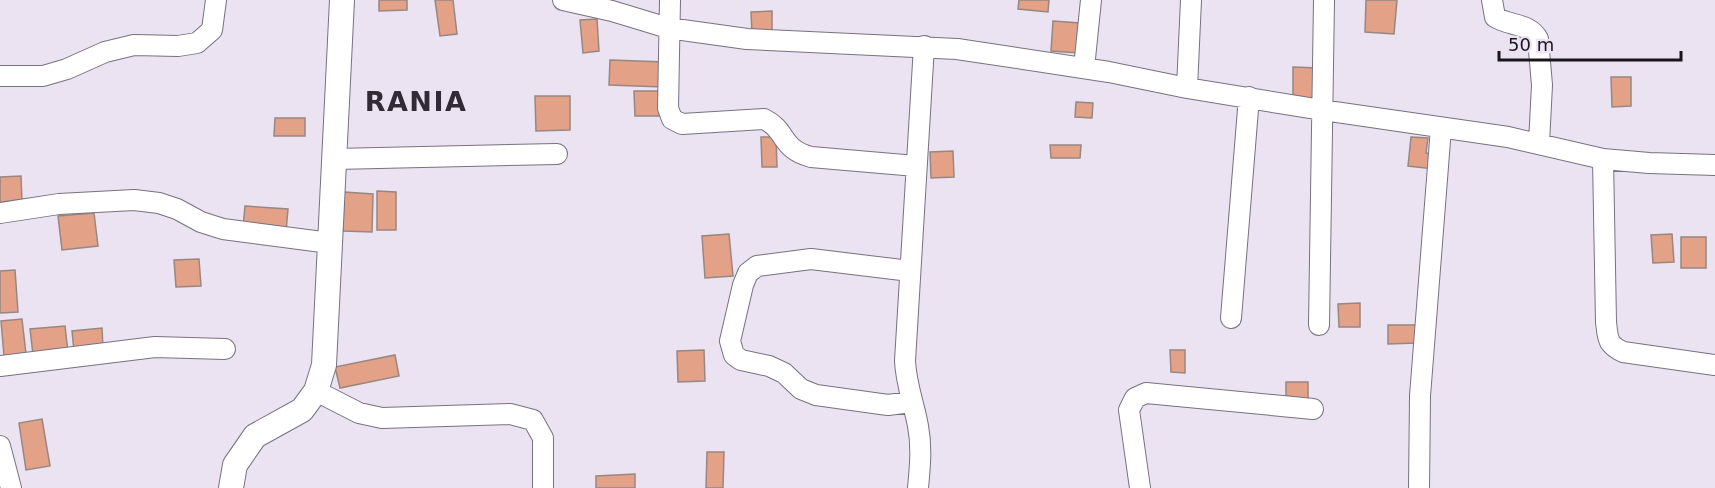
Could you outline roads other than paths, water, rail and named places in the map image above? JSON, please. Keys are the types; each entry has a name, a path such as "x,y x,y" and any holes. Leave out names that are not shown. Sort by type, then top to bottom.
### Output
{"street":[{"path":"0,76 43,76 67,69 105,52 134,45 178,46 197,43 212,30 216,0"},
{"path":"231,488 235,465 255,436 302,410 316,392 324,365 342,0"},
{"path":"563,0 612,10 668,28 747,39 957,49 1084,68 1322,110 1539,142 1603,159 1715,165"},
{"path":"670,0 668,108 672,119 682,124 764,119 776,125 787,145 797,153 811,158 916,166"},
{"path":"1084,68 1091,0"},
{"path":"1187,88 1191,0"},
{"path":"1319,325 1324,0"},
{"path":"1492,0 1495,17 1504,23 1526,27 1535,33 1538,39 1542,85 1539,142"},
{"path":"918,488 921,451 918,426 906,382 905,361 924,46"},
{"path":"1231,318 1249,97"},
{"path":"1419,488 1420,396 1441,128"},
{"path":"335,159 557,154"},
{"path":"1603,159 1607,338 1612,346 1623,352 1715,365"},
{"path":"0,213 59,204 134,200 168,206 201,222 223,229 330,243"},
{"path":"910,271 811,259 757,266 748,273 743,285 730,341 734,355 741,360 769,366 784,373 801,389 816,395 888,405 911,402"},
{"path":"0,366 155,347 225,349"},
{"path":"316,392 359,413 382,418 510,414 533,420 543,438 543,488"},
{"path":"1140,488 1129,410 1135,398 1146,393 1313,409"},
{"path":"0,446 11,488"}],"district":[{"name":"RANIA","path":"416,102"}]}
